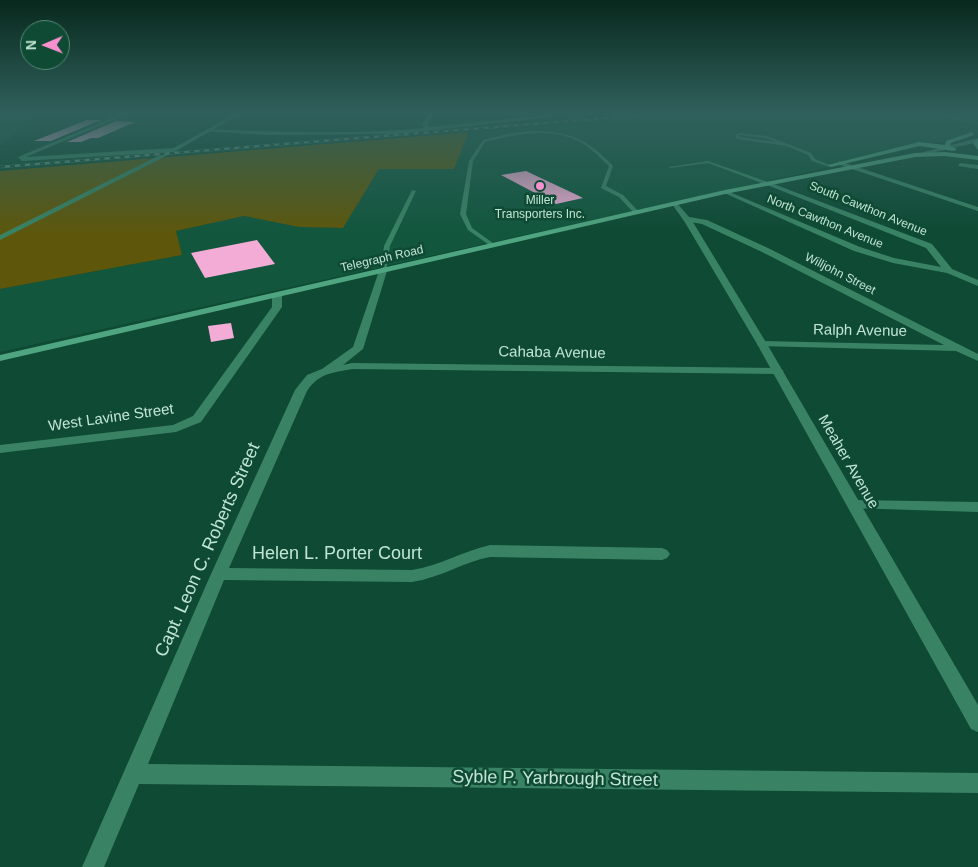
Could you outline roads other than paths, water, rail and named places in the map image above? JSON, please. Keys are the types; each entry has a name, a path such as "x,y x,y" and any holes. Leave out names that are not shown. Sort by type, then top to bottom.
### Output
{"main road":[{"name":"Telegraph Road","path":"769,184 875,154"},
{"path":"914,155 931,154"},
{"path":"953,154 978,156"},
{"name":"Telegraph Road","path":"0,358 725,192 856,168 914,155"}],"street":[{"path":"27,154 21,157 22,159 99,154"},
{"path":"0,238 165,154"},
{"path":"839,163 978,209"},
{"path":"960,165 978,167"},
{"name":"South Cawthon Avenue","path":"769,184 929,246 949,271"},
{"name":"North Cawthon Avenue","path":"725,192 856,249 893,260 949,271 978,282"},
{"name":"Meaher Avenue","path":"676,204 687,219 762,344 978,723"},
{"name":"Willjohn Street","path":"687,219 704,222 765,250 978,358"},
{"path":"352,366 383,271"},
{"name":"West Lavine Street","path":"0,449 176,428 197,419 276,307 277,296"},
{"name":"Ralph Avenue","path":"762,344 958,348"},
{"name":"Capt. Leon C. Roberts Street","path":"94,867 219,574 301,390 311,377 326,371 358,349"},
{"name":"Cahaba Avenue","path":"326,371 352,366 778,372"},
{"path":"854,505 978,507"},
{"name":"Helen L. Porter Court","path":"219,574 412,576 434,572 470,556 490,551 662,554"},
{"name":"Syble P. Yarbrough Street","path":"133,774 978,783"}],"lane":[{"path":"475,154 471,161 463,214 470,229 494,246"},
{"path":"597,154 611,166 604,187 621,196 636,213"},
{"path":"810,154 813,160 830,166"},
{"path":"671,167 708,162 769,184"},
{"path":"383,271 387,246 414,191"}],"railway":[{"path":"0,167 155,154"}],"place":[{"name":"Miller Transporters Inc.","path":"540,186"}]}
